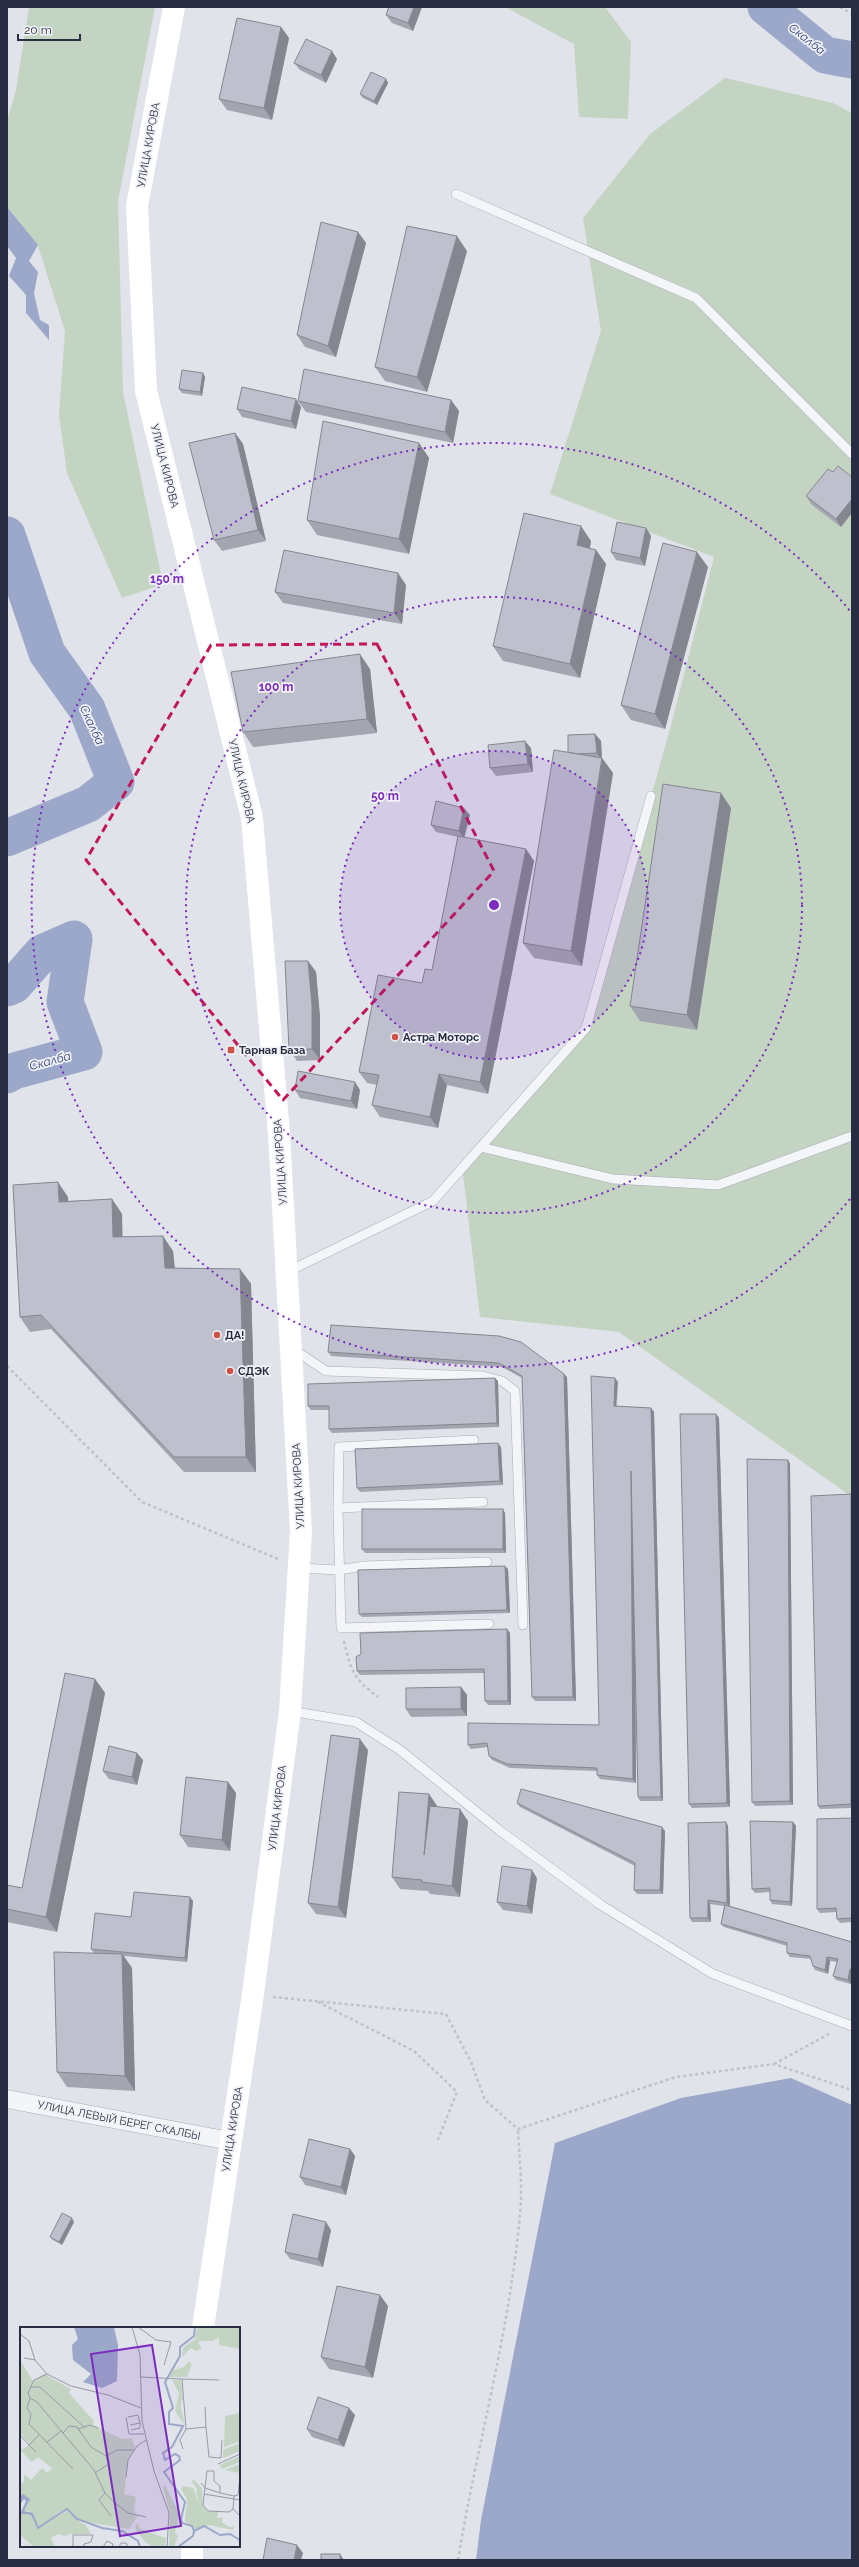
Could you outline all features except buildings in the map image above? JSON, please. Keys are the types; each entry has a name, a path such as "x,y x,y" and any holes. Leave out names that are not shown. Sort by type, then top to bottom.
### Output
{"street":[{"name":"УЛИЦА КИРОВА","path":"174,7 137,206 146,391 252,818 279,1134 301,1532 290,1711 253,1994 203,2327"},
{"name":"УЛИЦА ЛЕВЫЙ БЕРЕГ СКАЛБЫ","path":"7,2098 230,2141"},
{"path":"192,2547 192,2560"}],"lane":[{"path":"456,194 696,298 852,454"},
{"path":"287,1272 433,1201 586,1028 651,796"},
{"path":"480,1147 613,1179 718,1185 852,1136"},
{"path":"291,1348 326,1371 483,1376 502,1381 516,1391 523,1625"},
{"path":"474,1440 339,1447 338,1570 341,1628 489,1624"},
{"path":"338,1508 483,1502"},
{"path":"299,1568 338,1570 364,1566 487,1562"},
{"path":"290,1711 356,1722 400,1750 499,1830 601,1904 707,1970 851,2025"}],"path":[{"path":"840,7 852,14"},
{"path":"7,1366 142,1502 299,1568"},
{"path":"341,1628 350,1666 359,1682 378,1697"},
{"path":"253,1994 446,2014 471,2062 485,2100 518,2128 521,2212 498,2367 470,2486 458,2560"},
{"path":"316,2001 414,2050 457,2092 437,2142"},
{"path":"518,2128 676,2077 774,2064 805,2045 851,2025"},
{"path":"774,2064 852,2090"}],"highlighted area":[{"path":"377,644 494,871 283,1100 86,860 211,645"}],"green space":[{"path":"29,7 155,7 118,201 123,392 163,584 122,598 67,473 59,415 65,331 38,246 7,207 7,121 16,90"},
{"path":"505,7 605,7 631,42 628,119 579,117 574,44"},
{"path":"725,78 833,103 852,113 852,1497 619,1332 480,1317 463,1174 586,1028 670,729 714,557 550,494 601,331 583,218 650,134"}],"water":[{"path":"7,207 38,245 29,261 38,272 34,293 40,320 49,325 49,340 26,313 26,295 9,276 16,258 7,246"},
{"path":"791,2078 852,2105 852,2560 476,2560 481,2520 555,2143 681,2098"}],"waterway":[{"name":"Скалба","path":"766,7 825,55 852,60"},
{"name":"Скалба","path":"7,535 47,653 87,709 116,782 88,804 7,838"},
{"name":"Скалба","path":"7,988 14,985 42,953 74,939 65,1002 84,1052 14,1071 7,1075"}],"place":[{"name":"Астра Моторс","path":"395,1037"},
{"name":"Тарная База","path":"231,1050"},
{"name":"ДА!","path":"217,1335"},
{"name":"СДЭК","path":"230,1371"}]}
